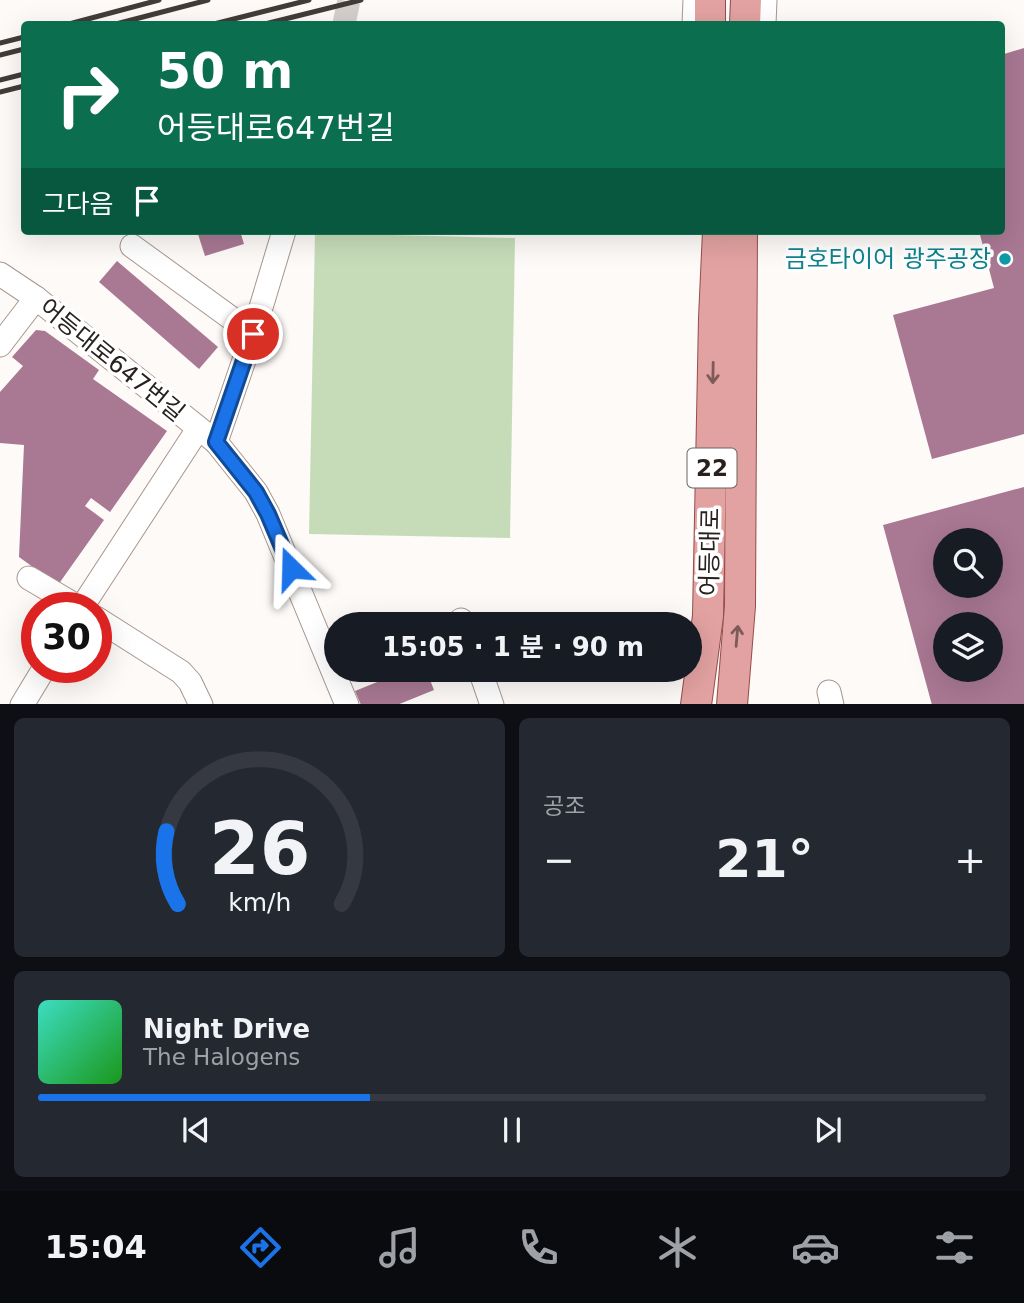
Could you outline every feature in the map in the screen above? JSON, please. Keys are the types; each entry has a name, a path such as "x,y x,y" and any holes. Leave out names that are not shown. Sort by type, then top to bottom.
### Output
{"main road":[{"path":"709,0 710,21"},
{"path":"729,21 730,0"},
{"path":"745,21 746,0"},
{"path":"758,21 759,0"},
{"path":"705,235 705,284 714,318"},
{"name":"어등대로","path":"696,704 708,616 714,318 719,235"},
{"name":"어등대로","path":"732,704 740,606 742,235"},
{"path":"741,289 753,235"}],"street":[{"path":"694,21 695,0"},
{"path":"764,21 765,0"},
{"name":"어등대로647번길","path":"207,435 253,334 283,235"},
{"path":"132,246 253,334"},
{"name":"어등대로647번길","path":"3,273 207,435 256,492 268,514 347,704"},
{"path":"0,345 36,298"},
{"path":"91,592 207,435"},
{"path":"29,578 54,592"},
{"path":"112,628 181,671 190,682 201,704"},
{"path":"484,682 492,704"},
{"path":"23,704 35,683"}],"green space":[{"path":"315,235 515,238 510,538 309,534"}],"building":[{"name":"금호타이어 광주공장","path":"1024,48 1024,434 932,459 893,315 994,288 980,235 1005,235 1005,54"},
{"path":"198,235 241,235 244,244 205,256"},
{"path":"117,261 218,347 199,369 99,282"},
{"path":"36,330 45,331 99,370 93,379 167,431 110,512 91,498 85,506 104,520 58,585 19,557 24,445 0,443 0,392 23,366 12,357"},
{"path":"1024,487 1024,704 932,704 883,525"},
{"path":"377,682 431,682 434,690 399,704 361,704 355,691"}],"tunnel":[{"path":"345,21 349,0"}],"railway":[{"path":"80,21 159,0"},
{"path":"128,21 208,0"},
{"path":"226,21 309,0"},
{"path":"277,21 361,0"},
{"path":"0,43 21,38"},
{"path":"0,55 21,50"},
{"path":"0,80 21,75"},
{"path":"0,92 21,87"}],"place":[{"name":"금호타이어 광주공장","path":"1005,259"}],"route":[{"path":"253,334 216,442 256,492 291,568"}]}
